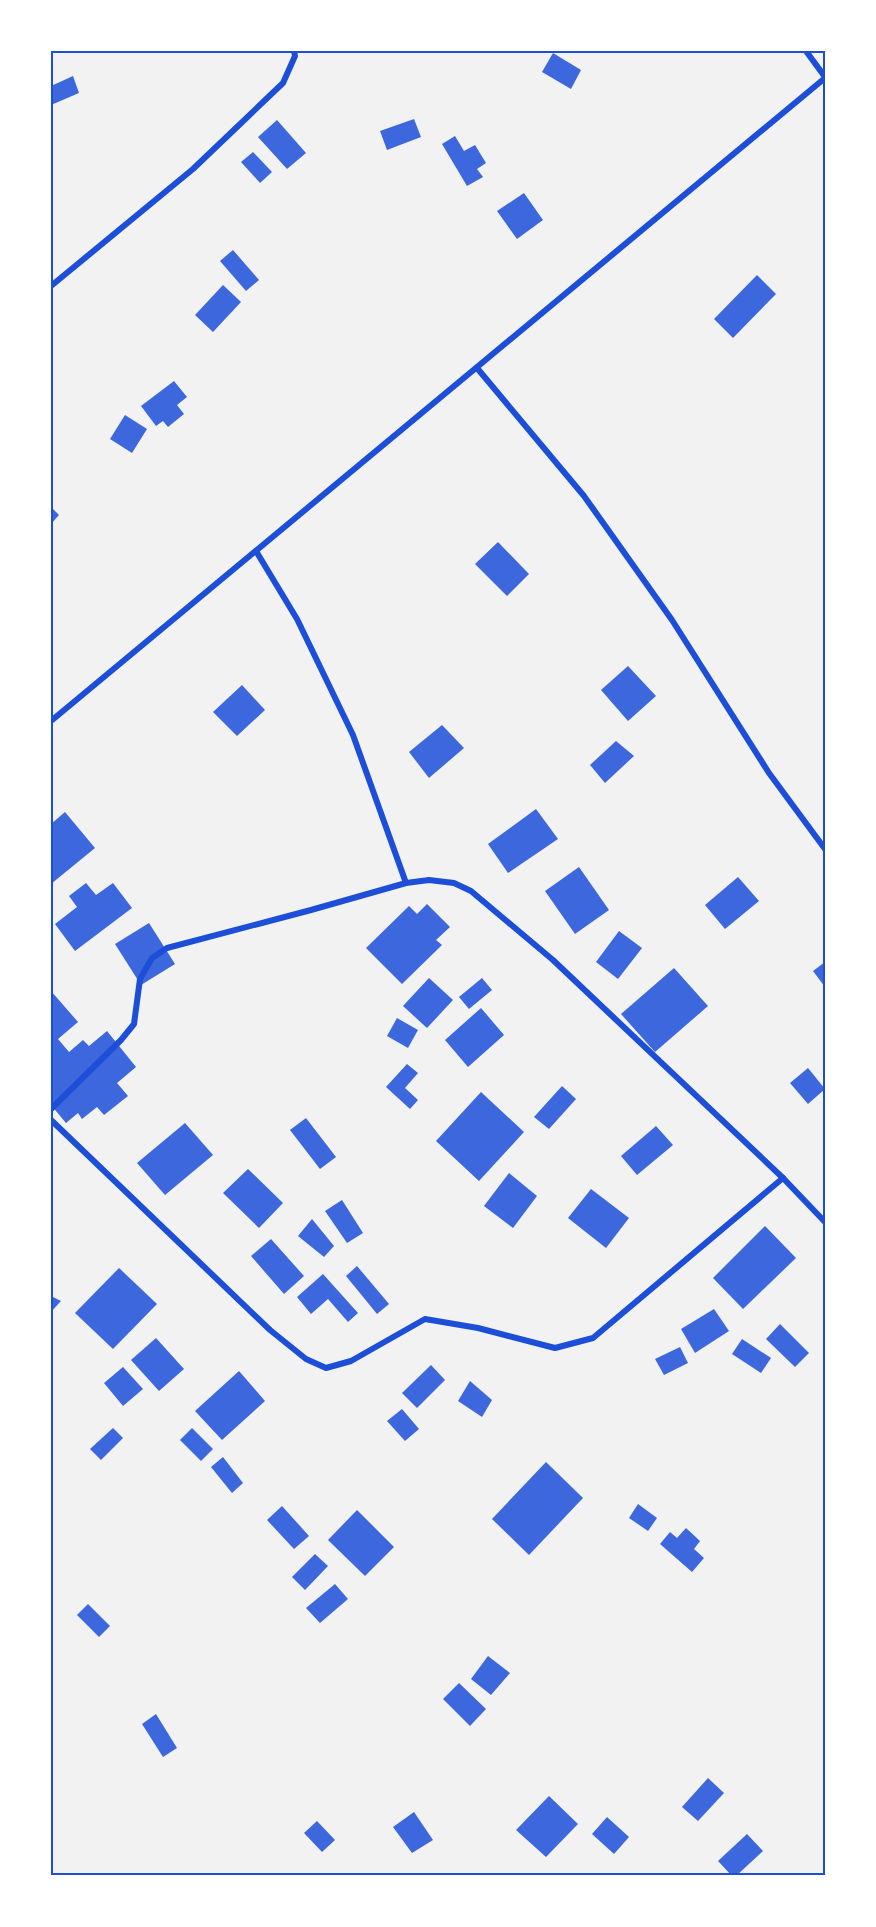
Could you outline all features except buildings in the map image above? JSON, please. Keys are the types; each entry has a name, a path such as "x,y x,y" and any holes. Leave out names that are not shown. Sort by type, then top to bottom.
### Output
{"street":[{"path":"51,286 193,169 283,83 296,56 294,51"},
{"path":"51,721 825,78 806,51"},
{"path":"477,368 584,496 672,620 769,772 825,849"},
{"path":"256,551 297,619 353,735 406,883"},
{"path":"51,1109 121,1040 134,1024 140,979 152,958 167,948 406,883 429,880 454,883 471,891 553,960 783,1178 825,1222"},
{"path":"51,1120 270,1330 306,1359 326,1368 351,1361 425,1319 478,1328 555,1348 593,1338 783,1178"}]}
